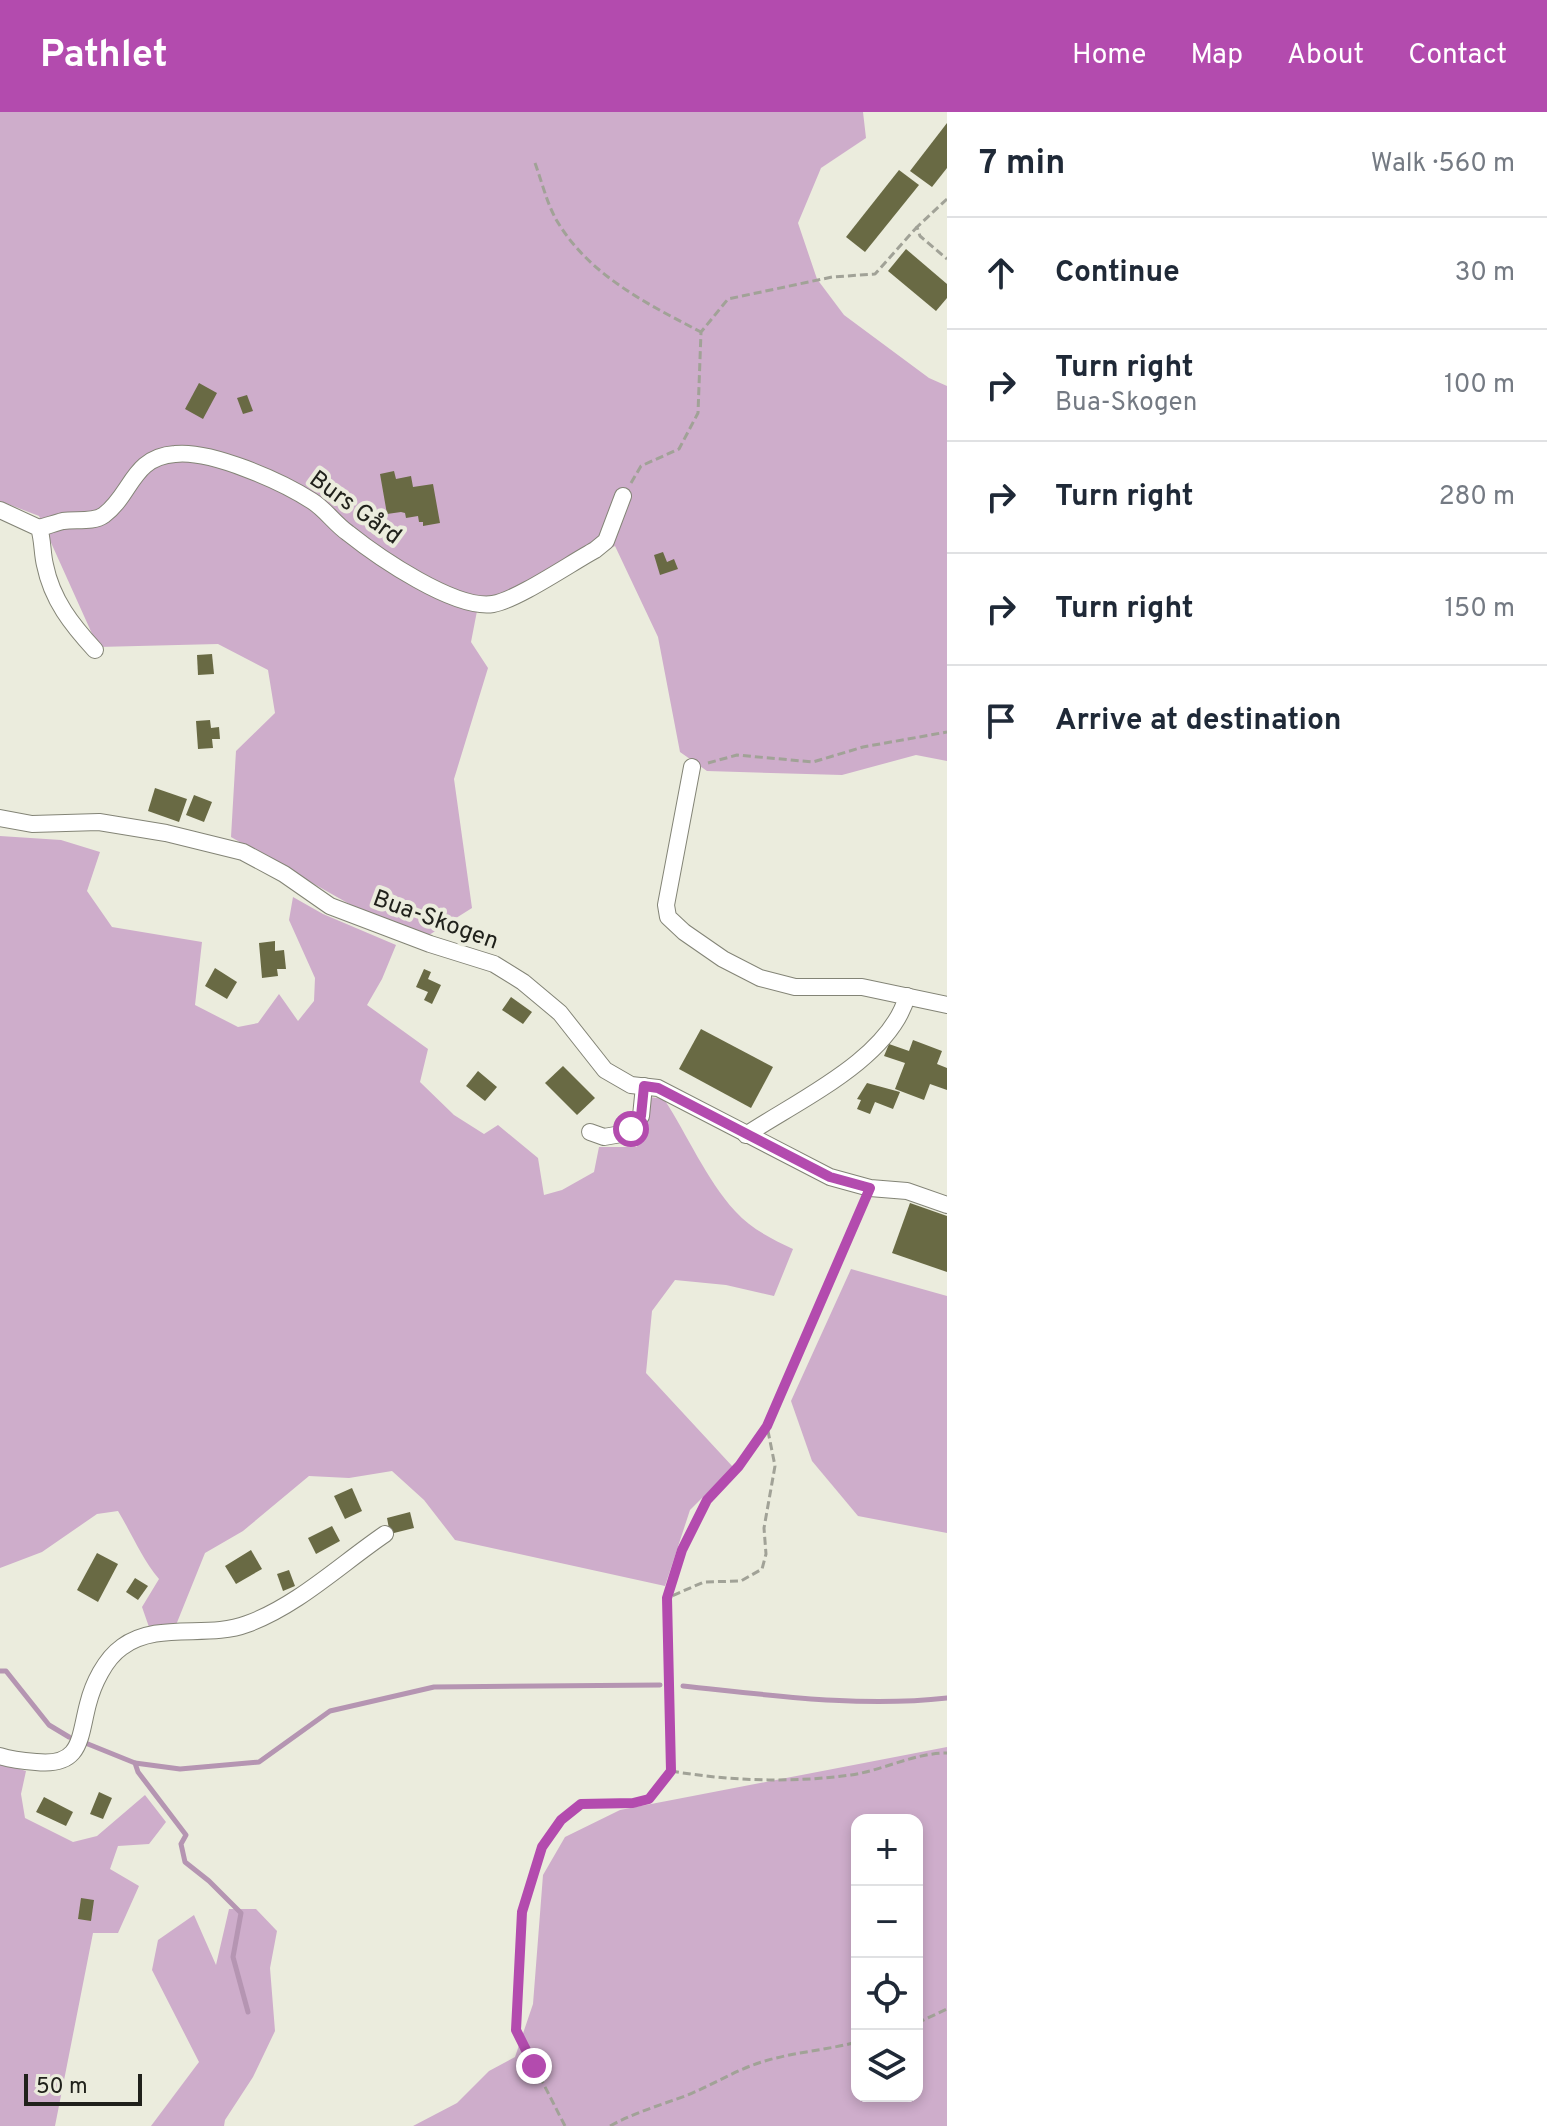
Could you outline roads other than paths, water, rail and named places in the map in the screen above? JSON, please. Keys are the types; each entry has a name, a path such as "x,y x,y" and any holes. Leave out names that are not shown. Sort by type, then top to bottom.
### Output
{"street":[{"name":"Burs Gård","path":"39,528 103,516 135,474 152,460 172,454 195,454 231,464 315,502 346,532 378,554 437,590 477,605 496,603 514,596 595,550 606,541 623,496"},
{"path":"0,510 39,528 45,567 58,602 68,621 95,650"},
{"path":"692,767 666,905 671,921 723,959 768,981 795,987 862,987 947,1005"},
{"name":"Bua-Skogen","path":"0,818 32,824 99,822 166,833 243,852 284,874 330,906 430,944 494,964 523,982 560,1013 605,1070 631,1085 658,1088 830,1177 870,1188 907,1191 947,1205"},
{"path":"746,1135 842,1074 898,1021 907,996"},
{"path":"590,1132 613,1137 631,1129 641,1116 644,1086"},
{"path":"0,1756 45,1763 63,1761 79,1744 98,1677 107,1662 124,1645 140,1638 244,1626 272,1613 385,1534"}],"waterway":[{"path":"0,1671 6,1671 49,1725 69,1737"},
{"path":"135,1763 180,1769 259,1762 330,1711 434,1687 660,1685"},
{"path":"683,1686 848,1701 947,1698"},
{"path":"83,1742 135,1763 138,1772 186,1835 181,1844 185,1862 241,1913 233,1957 248,2012"}]}
